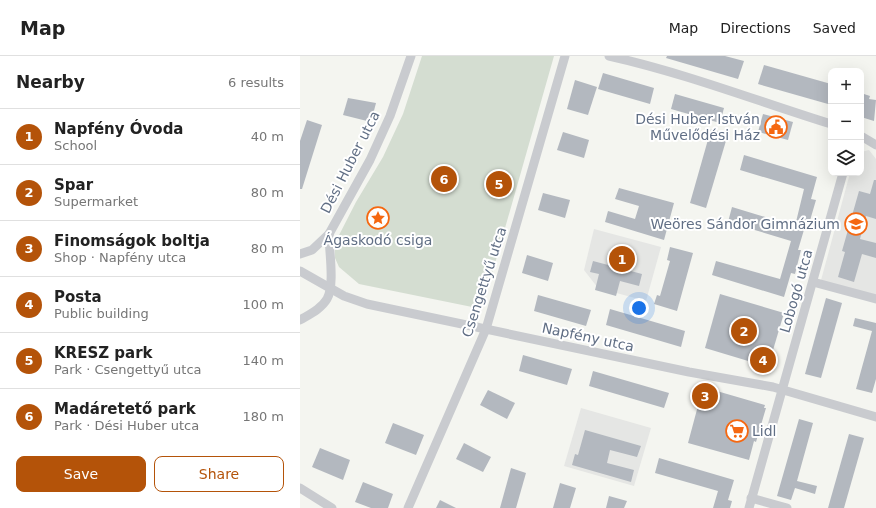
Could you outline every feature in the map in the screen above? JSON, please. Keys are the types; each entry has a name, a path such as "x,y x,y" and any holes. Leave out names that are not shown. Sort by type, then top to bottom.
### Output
{"street":[{"name":"Dési Huber utca","path":"300,254 312,250 329,234 370,160 382,134 390,116 411,56"},
{"name":"Csengettyű utca","path":"408,508 486,329 565,56"},
{"path":"609,56 641,59 828,123"},
{"path":"864,138 876,145"},
{"name":"Lobogó utca","path":"749,508 843,176"},
{"name":"Dési Huber utca","path":"329,234 331,289"},
{"name":"Napfény utca","path":"300,271 331,289 367,304 689,372 783,390 876,417"},
{"path":"813,282 876,299"},
{"path":"300,320 319,307 327,299 331,289"},
{"path":"300,488 332,508"},
{"path":"752,498 787,508"}],"shaded area":[{"path":"422,56 554,56 482,309 359,284 339,267 335,258 335,243 356,202 383,157 403,114"},
{"name":"Weöres Sándor Gimnázium","path":"869,150 876,159 876,299 820,284 849,176 864,176 864,151"},
{"path":"594,229 661,247 646,301 598,288 584,270"},
{"path":"581,408 651,428 634,486 564,466"}],"building":[{"path":"667,56 725,56 744,61 738,79 666,58"},
{"path":"764,65 828,83 828,104 758,84"},
{"path":"603,73 654,88 650,104 598,89"},
{"path":"575,80 597,87 588,115 567,109"},
{"path":"675,94 724,108 720,123 671,109"},
{"path":"864,94 870,96 869,99 876,100 874,121 864,118"},
{"path":"348,98 376,103 371,122 343,115"},
{"name":"Dési Huber István Művelődési Ház","path":"763,114 793,122 788,140 758,132"},
{"path":"307,120 322,125 302,189 300,189 300,141"},
{"path":"711,129 728,134 706,208 690,203"},
{"path":"563,132 589,140 584,158 557,150"},
{"path":"744,155 817,177 811,199 816,200 809,224 806,223 798,250 801,250 795,274 791,273 784,297 712,275 716,261 780,279 791,241 728,222 732,207 795,226 804,189 740,170"},
{"path":"874,180 876,180 876,219 866,216 860,239 876,243 876,258 862,254 854,282 838,277 845,252 842,251 859,191 870,194"},
{"path":"619,188 674,203 664,240 605,222 608,211 635,219 639,206 615,199"},
{"path":"543,193 570,200 565,218 538,210"},
{"path":"670,247 693,253 677,311 654,304 657,295 660,296 670,261 667,260"},
{"path":"527,255 553,263 548,281 522,273"},
{"path":"593,261 642,274 639,286 620,281 616,296 595,290 599,274 590,272"},
{"path":"720,294 784,313 768,367 705,348"},
{"path":"538,295 591,310 586,326 534,311"},
{"path":"826,298 842,303 821,378 805,374"},
{"path":"610,309 685,331 681,347 606,325"},
{"path":"855,318 876,323 876,379 872,393 856,389 872,331 853,326"},
{"path":"523,355 572,369 567,385 519,371"},
{"path":"593,371 669,393 664,408 589,386"},
{"name":"Lidl","path":"703,387 765,405 764,408 766,408 749,460 688,443"},
{"path":"488,390 515,403 507,419 480,405"},
{"path":"799,419 813,423 797,481 817,486 815,494 795,488 791,500 777,496"},
{"path":"393,423 424,435 416,455 385,443"},
{"path":"585,430 641,446 637,457 610,450 607,463 634,470 631,482 572,465 575,454 578,455"},
{"path":"849,434 864,438 844,508 828,508"},
{"path":"464,443 491,457 483,472 456,459"},
{"path":"320,448 350,460 343,480 312,467"},
{"path":"659,458 734,480 728,500 732,501 730,508 713,508 718,491 655,473"},
{"path":"511,468 526,473 516,508 500,508"},
{"path":"363,482 393,494 388,508 371,508 355,502"},
{"path":"560,483 576,488 570,508 553,508"},
{"path":"609,496 627,501 624,508 606,508"},
{"path":"440,500 456,508 436,508"}],"place":[{"name":"Dési Huber István Művelődési Ház","path":"776,127"},
{"name":"Madáretető park","path":"444,179"},
{"name":"KRESZ park","path":"499,184"},
{"name":"Ágaskodó csiga","path":"378,218"},
{"name":"Weöres Sándor Gimnázium","path":"856,224"},
{"name":"Napfény Óvoda","path":"622,259"},
{"name":"Spar","path":"744,331"},
{"name":"Posta","path":"763,360"},
{"name":"Finomságok boltja","path":"705,396"},
{"name":"Lidl","path":"737,431"}]}
